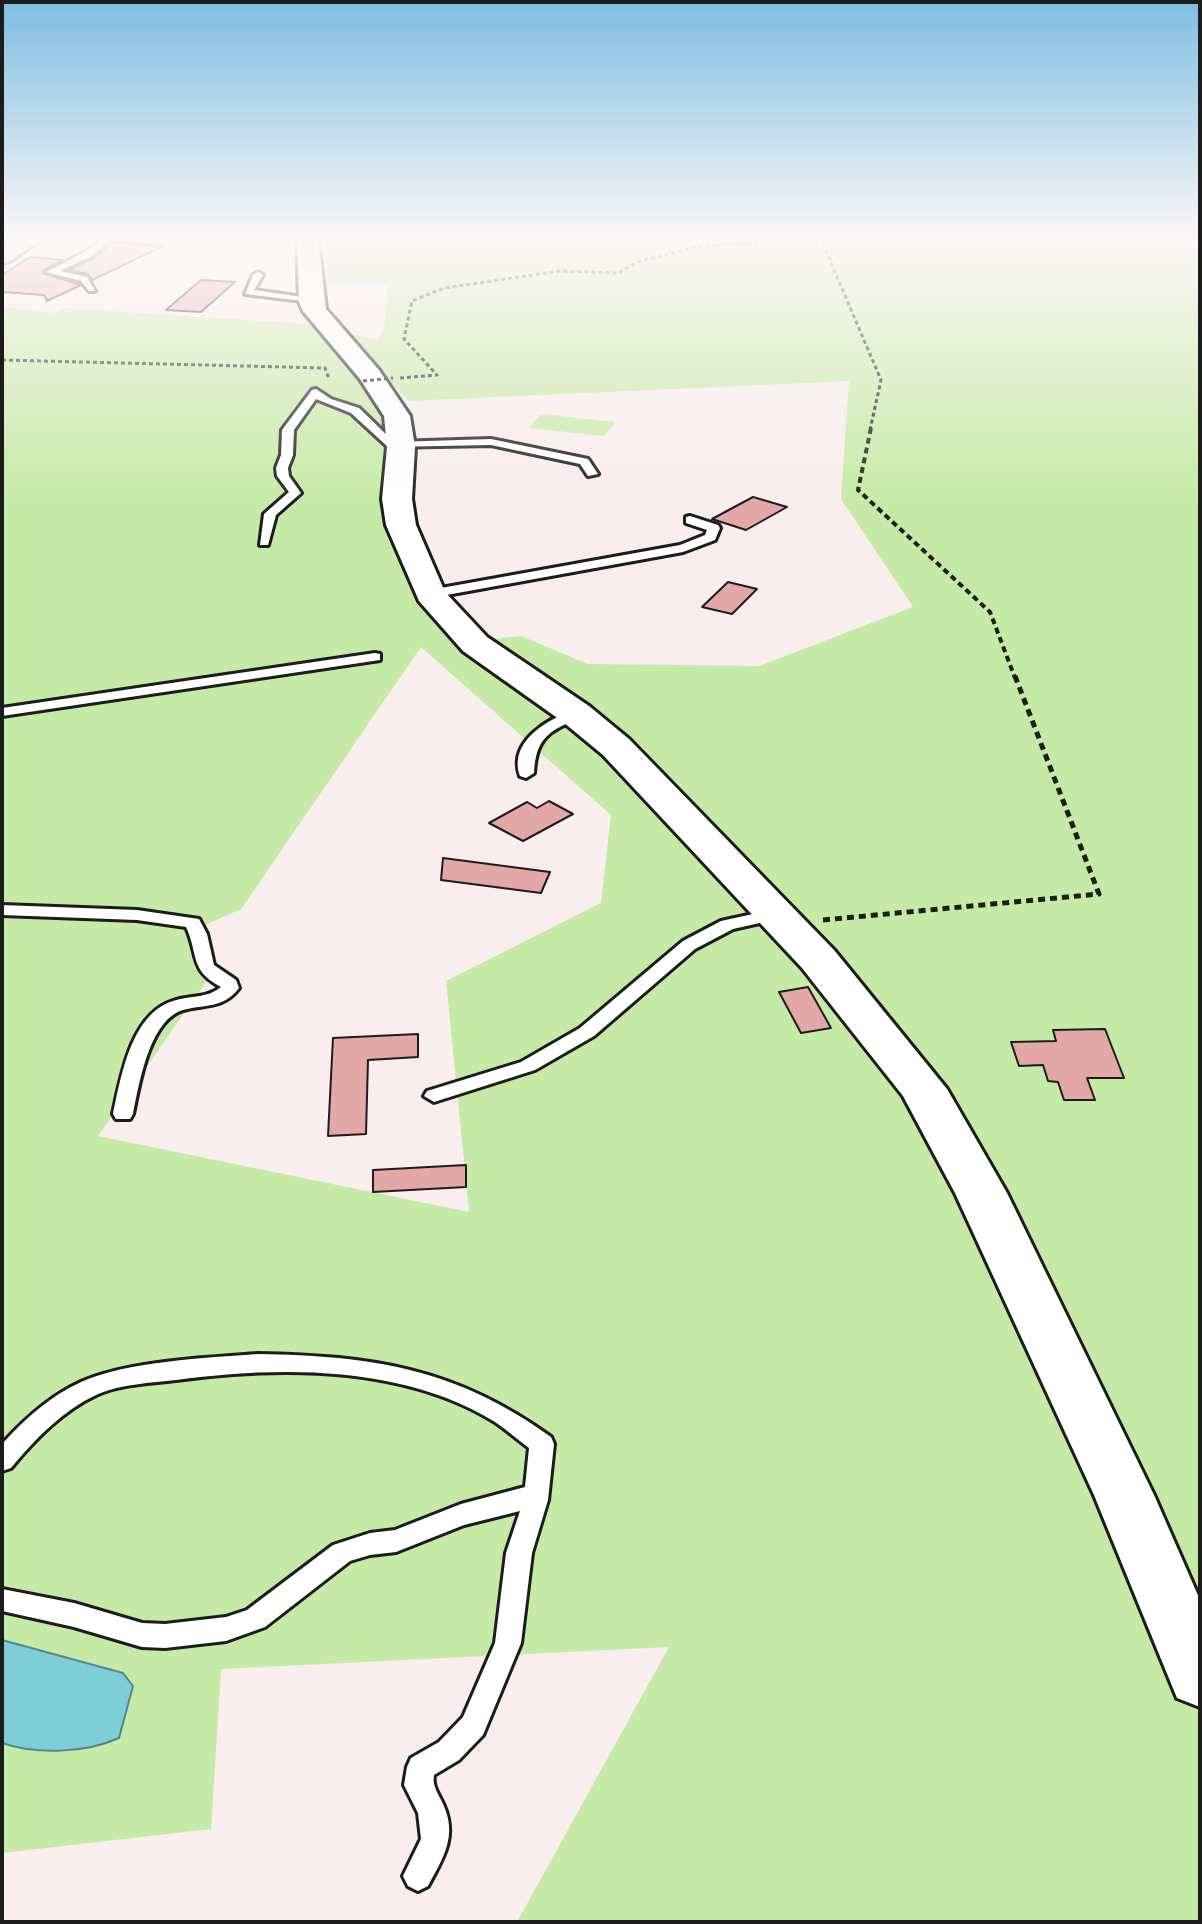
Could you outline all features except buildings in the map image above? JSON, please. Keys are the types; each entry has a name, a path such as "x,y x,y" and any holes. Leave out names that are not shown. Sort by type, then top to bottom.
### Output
{"main road":[{"path":"328,327 370,375 397,416 401,447 397,499 401,525 430,594 475,644 576,714 616,747 781,919 871,1021 923,1089 945,1124 1124,1495 1200,1677"}],"lane":[{"path":"264,542 270,514 295,493 283,476 282,468 287,455 288,430 316,392 324,401 350,407 383,442 401,447 491,442 584,461 592,474"},
{"path":"430,594 683,548 711,537 714,528 690,520"},
{"path":"2,712 375,657"},
{"path":"526,773 526,754 534,737 576,714"},
{"path":"2,910 137,915 193,923 201,937 203,965 208,973 230,984 230,988 218,999 174,1005 150,1031 136,1061 123,1114"},
{"path":"434,1096 528,1066 587,1032 689,945 727,925 781,919"},
{"path":"2,1461 28,1431 53,1410 93,1387 212,1365 336,1366 398,1373 451,1389 504,1413 542,1444 537,1493 519,1553 508,1643 473,1726 449,1751 421,1767 418,1785 432,1811 436,1840 418,1876"},
{"path":"2,1600 74,1615 142,1635 165,1636 226,1629 256,1619 342,1553 370,1544 396,1541 461,1515 526,1499 537,1493"}],"path":[{"path":"2,360 325,368 337,405 369,403 363,381 437,375 404,339 407,327"},
{"path":"781,919 1099,894 990,612 858,490 881,380 858,327"}],"green space":[{"path":"2,327 329,327 377,340 384,329 1200,327 1200,1922 517,1922 669,1647 221,1669 211,1829 2,1853","holes":["363,371 381,371 408,401 849,381 841,499 913,607 759,666 588,664 521,636 472,641 401,525 390,403","421,647 611,815 601,903 446,981 469,1212 98,1136 213,972 198,928 241,909"]},
{"path":"542,414 615,422 604,436 529,428"}],"water":[{"path":"2,1640 123,1673 133,1686 119,1738 92,1747 61,1751 2,1743"}]}
